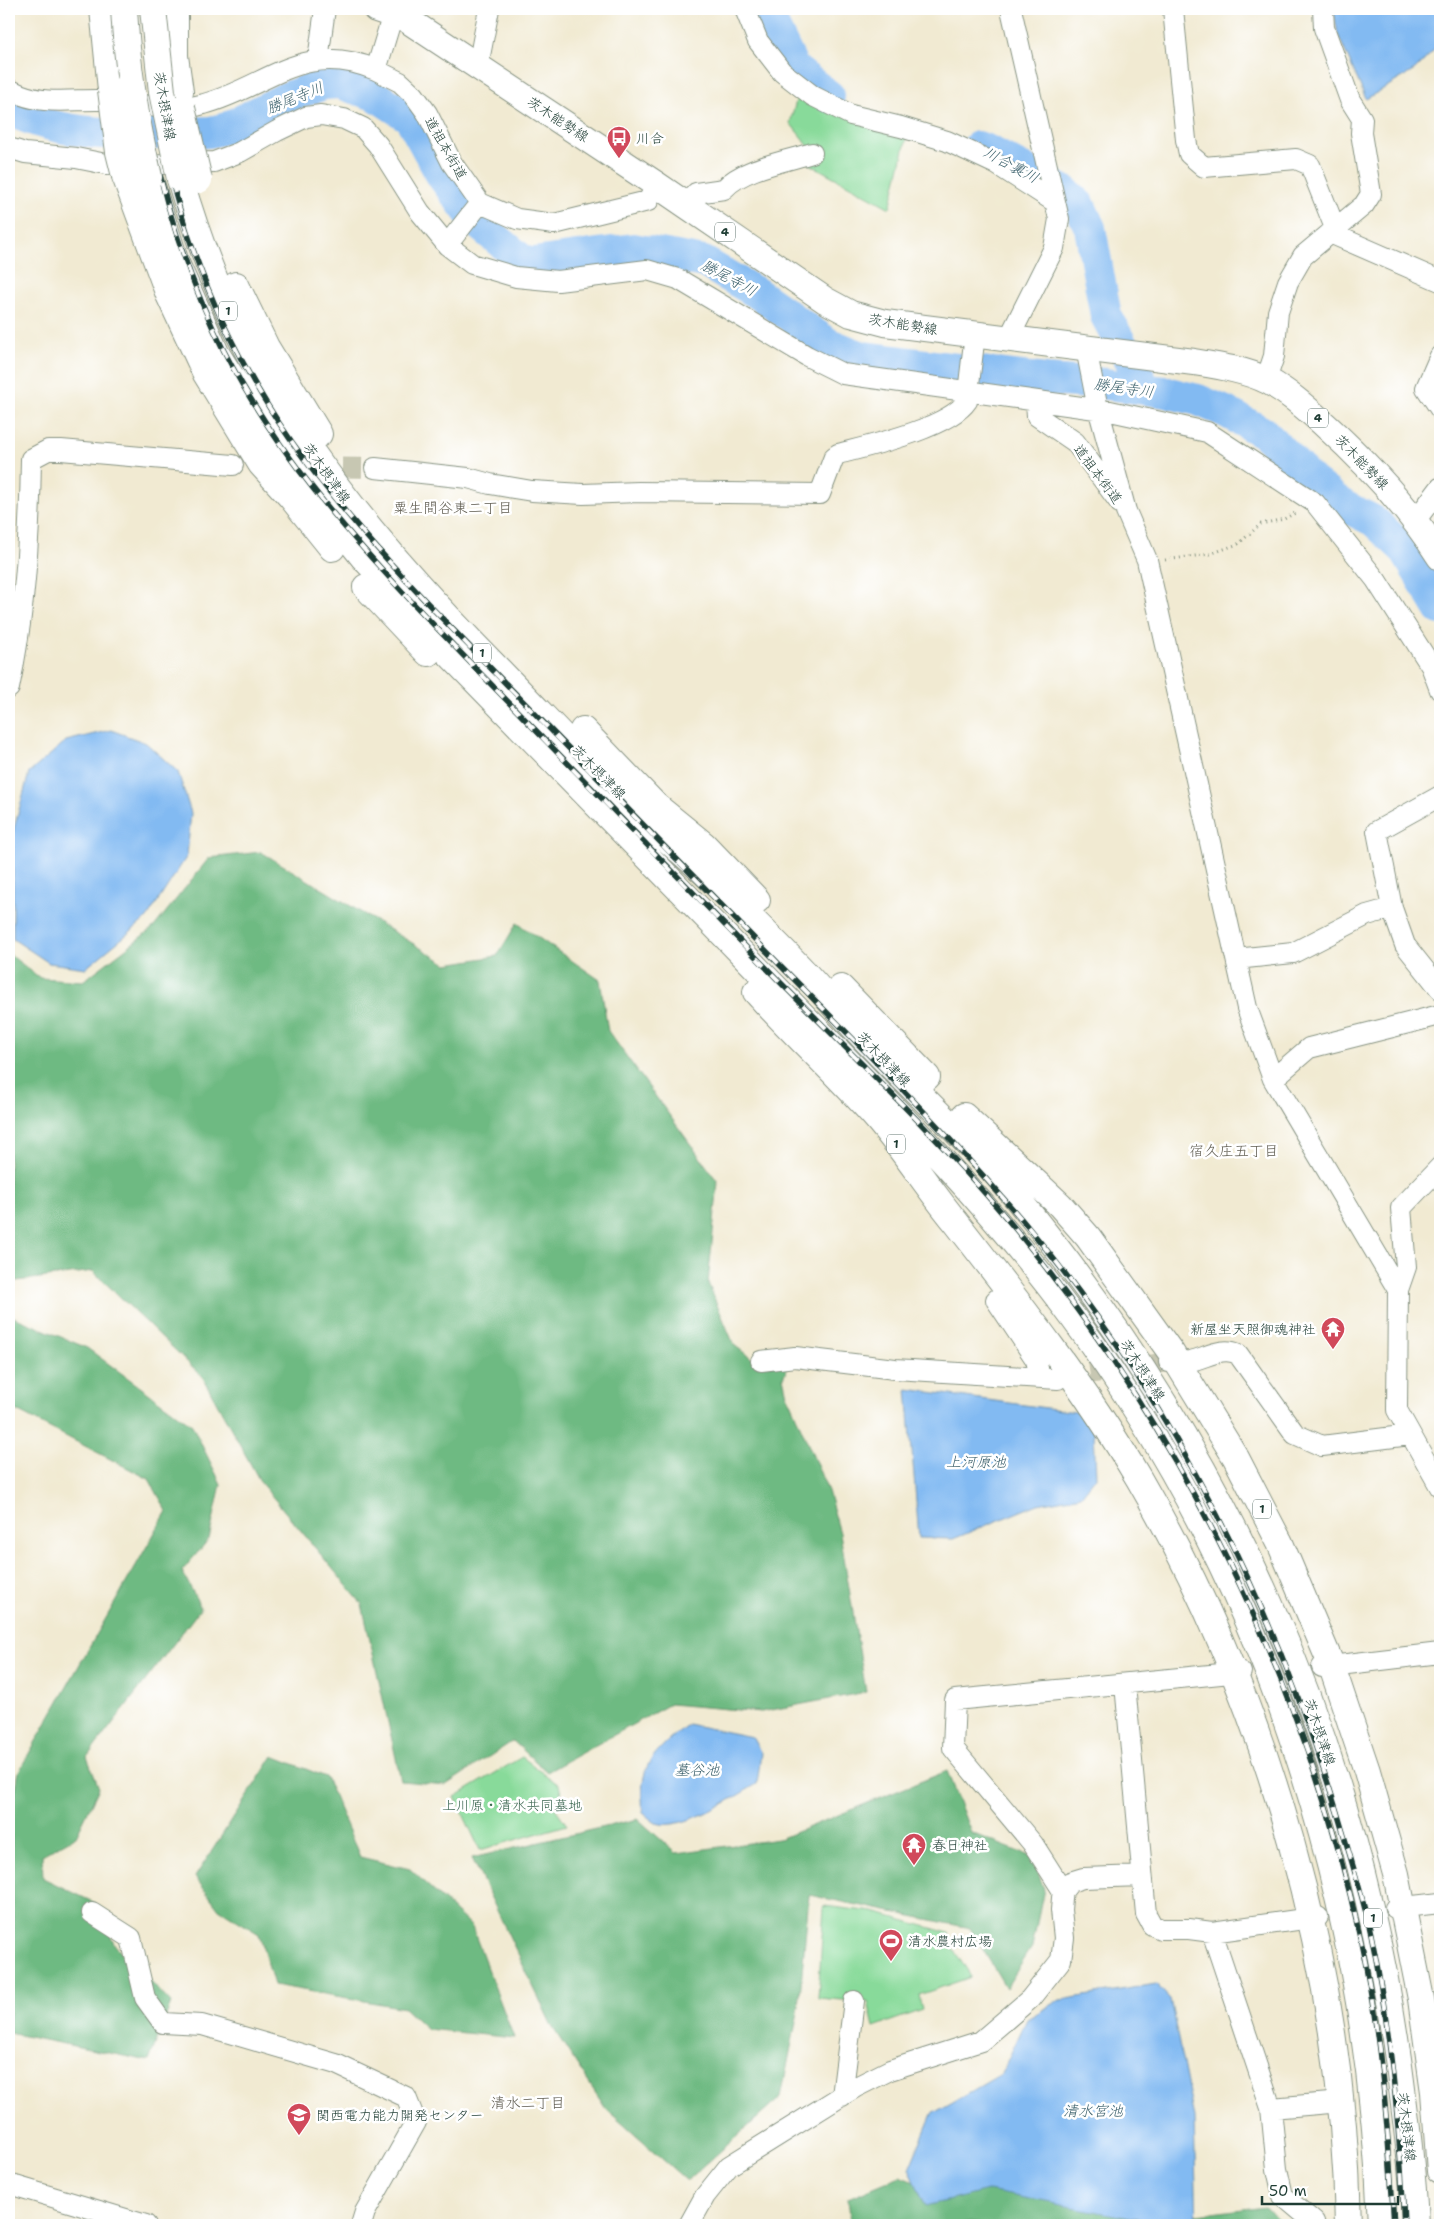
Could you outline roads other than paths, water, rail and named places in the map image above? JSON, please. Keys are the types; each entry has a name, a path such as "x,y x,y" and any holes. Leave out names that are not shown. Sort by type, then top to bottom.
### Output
{"main road":[{"path":"103,9 119,152 137,177 169,295 206,374 261,464 291,497 303,505 410,620 424,628"},
{"name":"茨木摂津線","path":"124,9 128,65 137,119 137,177 216,353 258,419 315,497 363,557 417,615 424,628 861,1075 991,1214 1047,1284 1103,1361 1170,1468 1243,1612 1280,1702 1306,1779 1329,1858 1348,1938 1369,2058 1382,2225"},
{"name":"茨木摂津線","path":"153,9 162,92 190,180 209,266 242,342 268,389 359,517 436,605 618,792 753,920 861,1036 969,1143 1018,1200 1103,1311 1164,1402 1218,1495 1276,1617 1337,1781 1375,1927 1394,2033 1411,2152 1415,2225"},
{"path":"175,9 175,56 190,180"},
{"name":"茨木能勢線","path":"385,11 406,18 657,185 825,300 851,314 885,323 1228,368 1266,380 1292,394 1351,448 1404,505 1440,557"},
{"name":"1","path":"190,180 248,312 280,372 330,451 356,487 443,587 655,805 703,844 1032,1186 1053,1213 1132,1323 1185,1404 1258,1544 1270,1581 1276,1617"},
{"name":"1","path":"291,497 347,565 404,628 720,953 785,1025 878,1119 972,1226 992,1268 1054,1350 1139,1479 1237,1673 1279,1801 1314,1917 1342,2102 1348,2225"},
{"name":"1","path":"583,730 614,772 687,856"},
{"name":"1","path":"1032,1186 1072,1218 1088,1237 1236,1458 1280,1543 1367,1771 1421,1999 1437,2092 1440,2170"},
{"name":"1","path":"992,1268 1002,1261 1010,1264 1078,1356 1171,1498 1214,1552"},
{"path":"1292,1656 1317,1693 1334,1730 1363,1820 1392,1922 1408,2006 1420,2093 1429,2225"},
{"name":"1","path":"1329,1858 1329,1918 1358,2116 1365,2225"}],"street":[{"path":"9,96 13,91 26,97 64,102 102,100 167,107 202,105 236,92 278,71 318,60 326,9"},
{"path":"478,66 489,9"},
{"path":"745,9 758,41 782,72 813,96 851,115 947,141 996,164 1054,198"},
{"path":"1009,338 1054,248 1059,219 1011,9"},
{"path":"1173,9 1186,140 1190,154 1204,167 1296,159 1310,165 1333,230 1440,281"},
{"path":"1266,380 1274,356 1278,312 1288,282 1303,256 1364,205 1371,194 1361,133 1362,119 1350,100 1324,28 1323,9"},
{"path":"376,70 385,11"},
{"name":"道祖本街道","path":"318,60 349,63 376,70 400,82 414,95 427,113 452,163 480,203"},
{"path":"9,148 24,153 76,158 106,164 141,165 214,162 240,152 277,131 306,118 316,115 336,117 357,124 378,145 420,212 447,245 472,264 516,277 558,281 646,270 678,279 807,356 843,374 1036,402 1098,407 1207,432 1315,503 1376,580 1430,666 1440,690"},
{"path":"686,205 696,193 724,189 730,182 747,174 812,153"},
{"path":"447,245 480,203 517,219 554,224 648,201 657,185"},
{"path":"375,468 468,478 490,484 532,491 583,494 639,492 820,494 834,457 838,454 916,431 961,409 968,391 976,334"},
{"path":"1095,352 1098,407 1126,511 1147,560 1247,1008 1273,1079 1398,1290"},
{"path":"1440,356 1426,388 1440,409"},
{"name":"道祖本街道","path":"1036,402 1037,416 1075,442 1126,511"},
{"path":"9,688 17,652 30,527 31,459 48,450 61,450 233,465"},
{"path":"1415,521 1440,488"},
{"path":"1440,796 1377,832 1392,908 1405,945 1440,989"},
{"path":"1236,959 1294,953 1367,915 1392,908"},
{"path":"1273,1079 1309,1048 1440,1015"},
{"path":"1440,1167 1401,1208 1406,1267 1398,1290 1398,1410 1440,1487"},
{"path":"761,1361 795,1357 895,1369 1049,1378 996,1300 1009,1289"},
{"path":"1173,1362 1190,1360 1223,1351 1231,1351 1238,1354 1295,1434 1322,1446 1410,1435"},
{"path":"1327,1666 1440,1653"},
{"path":"1063,1891 1033,1844 953,1748 955,1700 1186,1679 1197,1675 1237,1673"},
{"path":"1125,1684 1146,1914 1152,1924 1161,1929 1189,1929 1212,1932 1314,1917"},
{"path":"689,2225 705,2196 729,2166 842,2096 890,2070 981,2041 1030,1999 1061,1960 1064,1938 1061,1910 1063,1891 1067,1884 1076,1879 1142,1876"},
{"path":"1399,1908 1440,1903"},
{"path":"92,1913 130,1938 145,1998 163,2023 202,2025 336,2064 406,2097 416,2122 365,2212 361,2225"},
{"path":"1212,1932 1271,2108 1276,2169 1282,2196 1314,2222 1315,2225"},
{"path":"842,2096 854,2002"},
{"path":"1271,2108 1342,2102"},
{"path":"9,2184 146,2225"}],"water":[{"path":"1344,9 1440,9 1440,44 1415,70 1366,99 1338,35 1334,13"},
{"path":"111,730 146,743 178,772 191,813 187,856 147,918 86,968 49,963 13,939 13,832 29,773 66,741"},
{"name":"上河原池","path":"907,1389 1076,1412 1094,1431 1096,1477 1081,1496 1038,1504 953,1539 919,1538"},
{"name":"墓谷池","path":"688,1724 752,1737 761,1753 757,1784 694,1818 680,1823 656,1823 643,1813 642,1796 646,1771 650,1761 657,1752"},
{"name":"清水宮池","path":"1156,1984 1170,1999 1194,2118 1197,2225 1181,2225 1130,2218 988,2191 926,2206 909,2169 932,2114 1001,2074 1027,2019 1060,2000"}],"waterway":[{"name":"川合裏川","path":"765,9 794,69 829,96"},
{"name":"勝尾寺川","path":"9,110 57,127 82,131 133,134 210,132 227,128 285,98 324,84 339,83 375,95 410,118 442,176 476,222 527,264 633,249 704,262 757,293 829,344 862,357 1046,380 1106,384 1165,392 1198,400 1226,412 1264,433 1312,481 1344,506 1374,521 1404,549 1440,609"},
{"name":"川合裏川","path":"978,147 1064,191 1080,206 1090,228 1106,316 1140,378"}],"tunnel":[{"path":"312,467 375,468"},
{"path":"1060,1378 1169,1362"}],"railway":[{"path":"133,9 144,97 152,141 174,227 188,269 224,351 278,441 343,525 414,604 781,983 902,1104 989,1198 1017,1231 1077,1310 1133,1392 1184,1477 1230,1564 1270,1654 1306,1746 1336,1841 1360,1937 1373,2009 1386,2117 1394,2225"},
{"path":"143,9 149,67 159,124 188,236 208,290 232,342 260,393 292,442 359,528 433,609 965,1155 1023,1221 1075,1287 1124,1356 1169,1427 1210,1500 1247,1576 1280,1653 1311,1732 1351,1858 1371,1934 1384,2006 1394,2079 1404,2225"}],"place":[{"name":"川合","path":"619,159"},
{"name":"新屋坐天照御魂神社","path":"1333,1350"},
{"name":"春日神社","path":"914,1866"},
{"name":"清水農村広場","path":"891,1962"},
{"name":"関西電力能力開発センター","path":"299,2136"}],"district":[{"name":"粟生間谷東二丁目","path":"453,508"},
{"name":"宿久庄五丁目","path":"1234,1151"},
{"name":"清水二丁目","path":"528,2103"}],"park label":[{"name":"上川原・清水共同墓地","path":"512,1805"}]}
